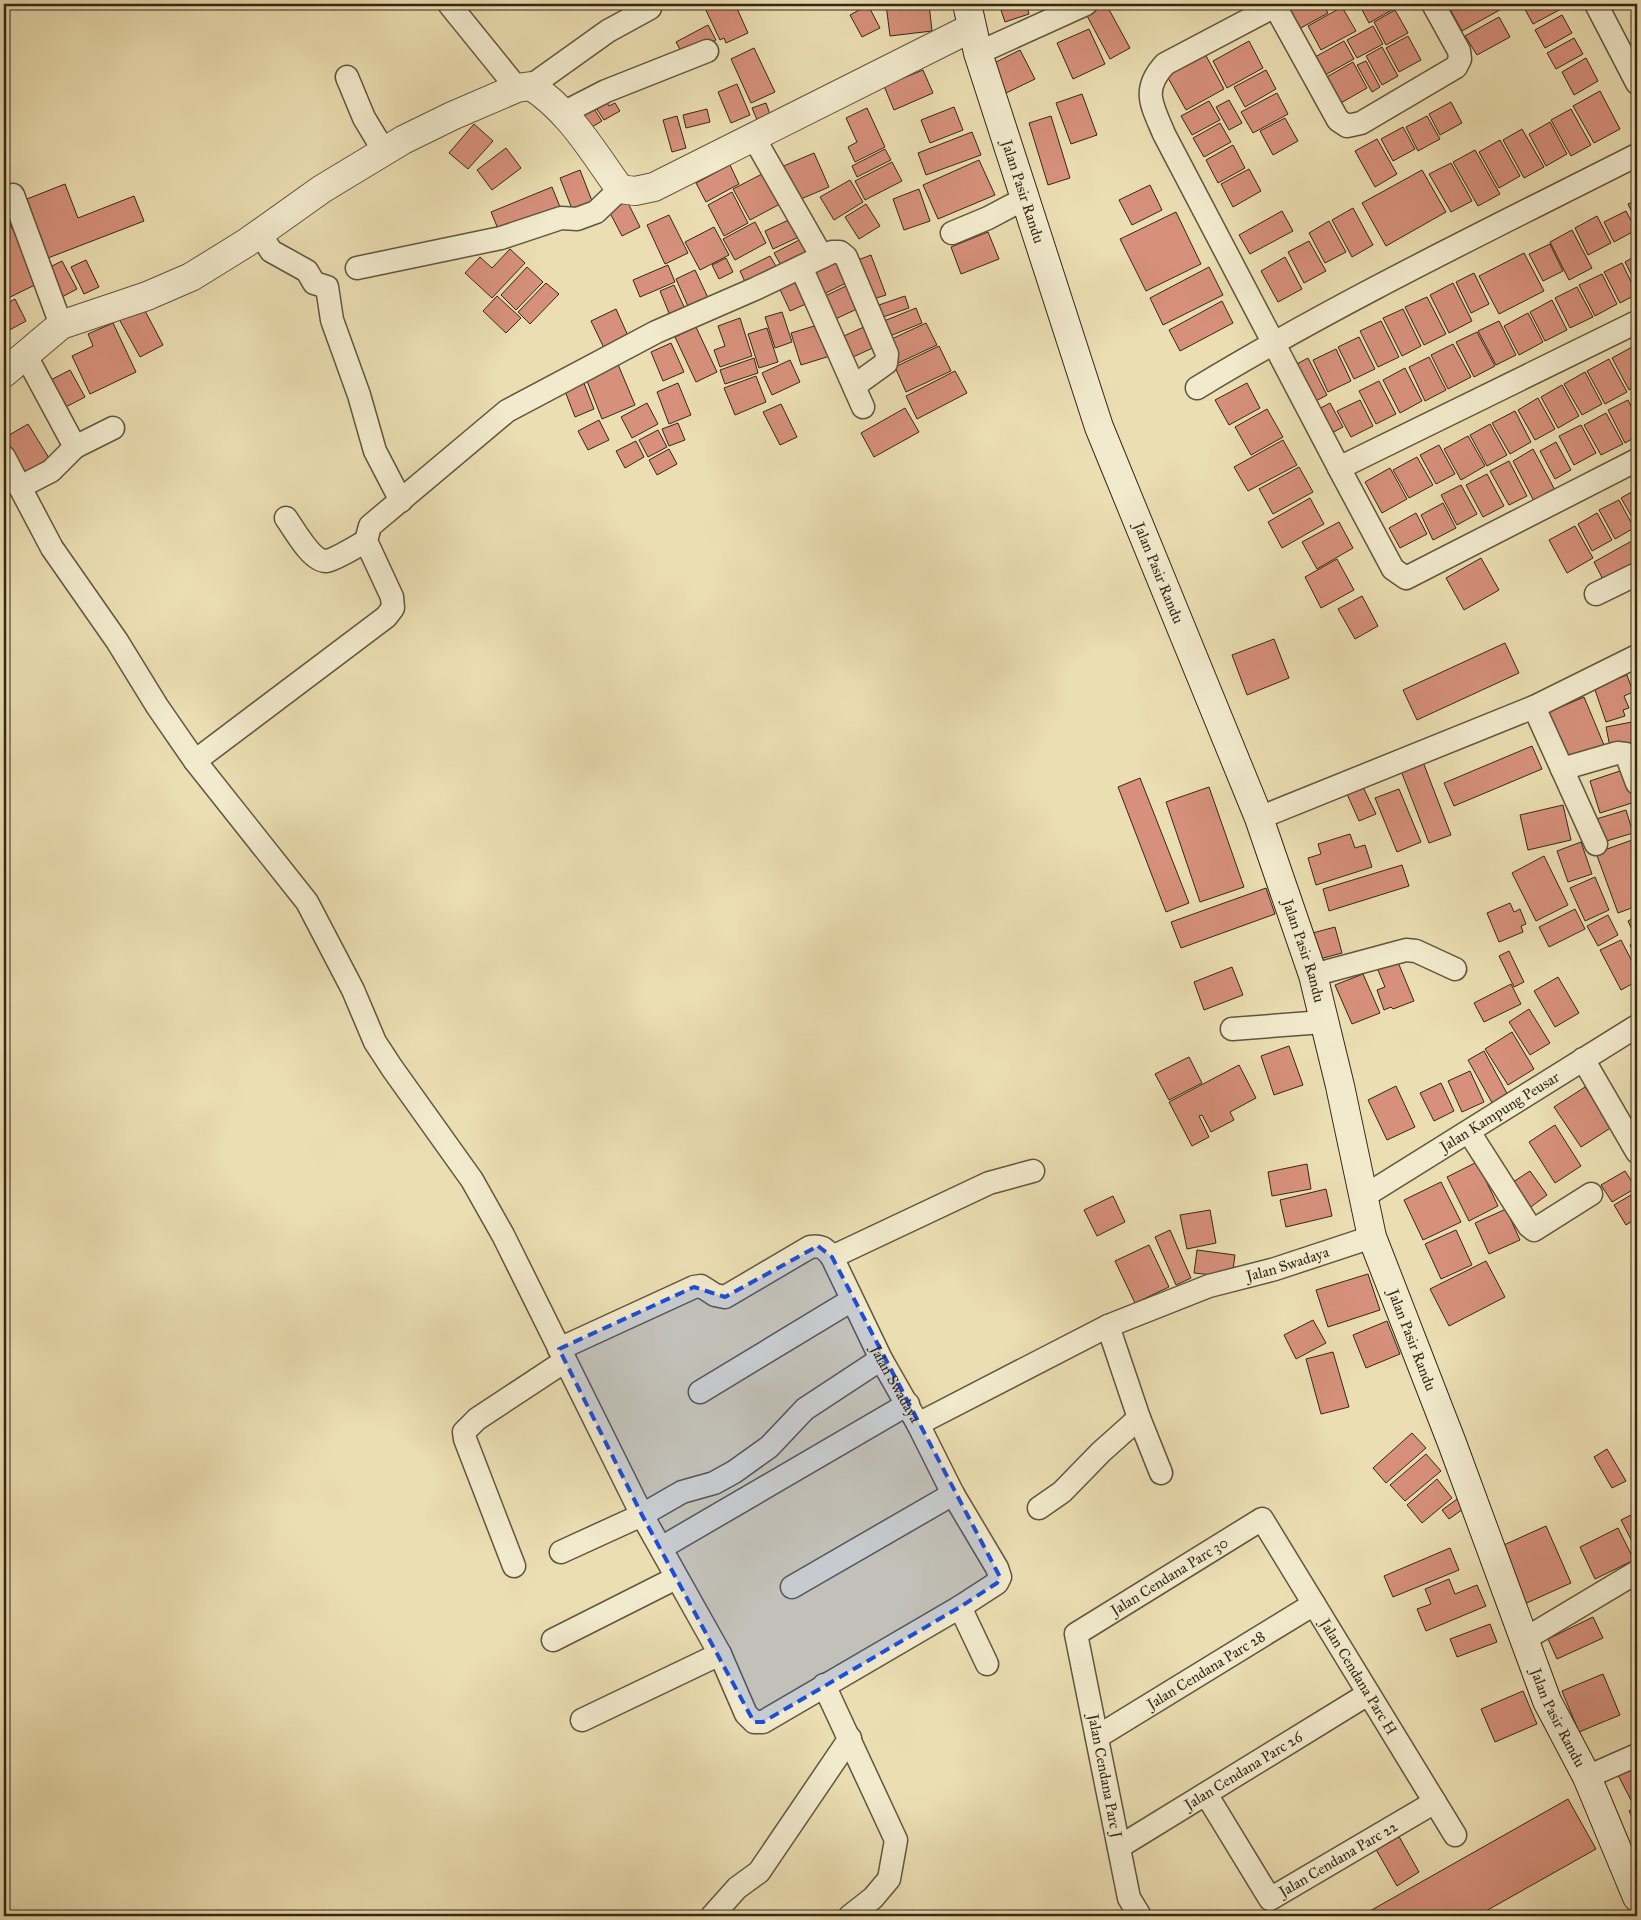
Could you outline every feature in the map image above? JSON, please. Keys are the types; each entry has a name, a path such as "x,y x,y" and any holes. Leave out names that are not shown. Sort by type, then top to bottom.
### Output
{"main road":[{"path":"4,373 61,325 147,296 190,277 260,233 322,189 384,152 452,116 524,87 550,98 565,112 620,189 635,191 654,187 972,28"},
{"name":"Jalan Pasir Randu","path":"972,28 1024,199 1099,427 1259,818 1313,975 1340,1086 1372,1237 1547,1701 1586,1777 1637,1897"}],"street":[{"path":"449,4 524,87 608,31 650,8"},
{"path":"972,28 1086,4"},
{"path":"1433,4 1459,51 1460,59 1456,67 1361,123 1348,126 1338,120 1274,5 1165,64 1154,75 1149,89 1152,104 1164,134 1272,343 1393,569 1406,578 1637,460"},
{"path":"1596,4 1637,83"},
{"path":"565,112 606,91 708,51"},
{"path":"347,77 364,118 384,152"},
{"path":"754,138 822,257"},
{"path":"1197,388 1272,343 1364,293 1637,155"},
{"path":"357,268 501,238 561,218 578,219 596,212 620,189"},
{"path":"13,195 61,325"},
{"path":"952,234 1024,199"},
{"path":"260,233 271,252 307,271 314,283 328,287 332,320 359,396 375,450 401,501"},
{"path":"195,761 386,617 394,608 392,597 366,541 370,526 507,411 656,332 832,252 840,252 846,257 887,354 886,363 854,386"},
{"path":"801,267 863,407"},
{"path":"1339,468 1637,322"},
{"path":"25,354 75,447"},
{"path":"20,486 51,471 75,447 113,428"},
{"path":"4,457 52,548 117,641 157,706 195,761 307,902 353,990 376,1042 392,1068 472,1180 503,1235 642,1515 720,1654 746,1714 754,1722 763,1722 960,1607 997,1583 1000,1577 918,1424"},
{"path":"286,518 311,553 321,560 328,561 366,541"},
{"path":"1596,594 1637,574"},
{"path":"1259,818 1534,707 1637,656"},
{"path":"1534,707 1596,844"},
{"path":"1562,768 1617,753 1626,754 1637,783"},
{"path":"1313,975 1406,950 1416,951 1456,968"},
{"path":"1232,1029 1323,1022"},
{"name":"Jalan Kampung Peusar","path":"1363,1197 1637,1026"},
{"path":"1583,1059 1637,1152"},
{"path":"1469,1132 1534,1230 1591,1194"},
{"path":"514,1566 465,1439 464,1432 478,1419 562,1355 694,1287 701,1286 715,1295 725,1297 810,1247 818,1246 826,1249 832,1257 989,1183 1033,1171"},
{"name":"Jalan Swadaya","path":"832,1257 882,1359 918,1424 1108,1326 1209,1286 1275,1269 1372,1237"},
{"path":"700,1392 852,1300"},
{"path":"1108,1326 1139,1418 1161,1473"},
{"path":"561,1552 642,1515 682,1492 714,1483 734,1472 769,1447 805,1409 882,1359"},
{"path":"661,1548 908,1404"},
{"path":"1039,1508 1062,1492 1101,1452 1139,1418"},
{"path":"792,1587 954,1494"},
{"name":"Jalan Cendana Parc H","path":"1262,1519 1455,1835"},
{"name":"Jalan Cendana Parc 30","path":"1076,1634 1262,1519"},
{"path":"1525,1639 1637,1572"},
{"path":"553,1640 676,1578"},
{"name":"Jalan Cendana Parc 28","path":"1097,1737 1314,1604"},
{"path":"960,1607 987,1664"},
{"name":"Jalan Cendana Parc J","path":"1076,1634 1129,1898 1140,1916"},
{"path":"582,1720 720,1654"},
{"path":"824,1685 896,1840 890,1879 873,1898 850,1916"},
{"name":"Jalan Cendana Parc 26","path":"1119,1847 1368,1694"},
{"path":"712,1916 737,1888 759,1872 850,1738"},
{"path":"1586,1777 1637,1755"},
{"name":"Jalan Cendana Parc 22","path":"1206,1794 1270,1899 1435,1802"}],"highlighted area":[{"path":"818,1246 832,1257 1000,1577 997,1583 960,1607 763,1722 754,1722 642,1515 559,1349 694,1287 725,1297"}],"building":[{"path":"703,4 735,4 748,33 726,43 724,38 720,40"},
{"path":"886,4 929,4 932,31 890,36"},
{"path":"999,4 1026,4 1029,14 1005,22"},
{"path":"1106,4 1130,48 1110,59 1086,14"},
{"path":"1299,4 1323,4 1328,13 1299,29 1289,9"},
{"path":"1359,4 1396,4 1397,7 1369,23"},
{"path":"1458,4 1503,4 1505,7 1462,31 1450,9"},
{"path":"1522,4 1558,4 1561,9 1533,24"},
{"path":"868,5 880,28 862,37 850,15"},
{"path":"1342,7 1356,31 1321,50 1308,26"},
{"path":"1395,10 1408,33 1386,45 1374,22"},
{"path":"1562,15 1572,33 1545,48 1535,30"},
{"path":"1499,17 1510,37 1477,55 1465,36"},
{"path":"708,25 716,40 684,57 676,42"},
{"path":"1373,26 1383,44 1357,58 1347,40"},
{"path":"1089,29 1105,64 1073,79 1057,43"},
{"path":"1408,36 1421,60 1399,72 1386,48"},
{"path":"1574,38 1583,54 1556,69 1547,53"},
{"path":"1249,41 1263,68 1227,88 1213,61"},
{"path":"1344,41 1354,59 1325,75 1315,57"},
{"path":"1382,47 1398,76 1382,85 1366,56"},
{"path":"754,48 775,92 751,103 731,59"},
{"path":"1020,50 1035,79 1000,96 986,67"},
{"path":"1205,54 1224,89 1186,110 1167,76"},
{"path":"1586,58 1598,81 1574,95 1562,72"},
{"path":"1366,61 1380,87 1372,92 1357,65"},
{"path":"1353,62 1367,88 1339,104 1325,78"},
{"path":"923,70 933,93 894,110 884,86"},
{"path":"1266,70 1276,89 1245,107 1234,87"},
{"path":"737,84 750,115 731,123 718,92"},
{"path":"1600,91 1620,129 1594,143 1573,106"},
{"path":"1277,93 1288,114 1253,133 1241,112"},
{"path":"1082,94 1097,135 1071,144 1056,103"},
{"path":"604,98 609,106 615,103 620,111 604,120 594,105"},
{"path":"1229,100 1242,123 1229,130 1216,107"},
{"path":"1209,101 1220,120 1192,135 1181,116"},
{"path":"1451,102 1462,123 1440,135 1429,114"},
{"path":"590,103 602,121 585,131 574,113"},
{"path":"766,103 771,117 758,122 752,108"},
{"path":"954,107 963,130 930,143 921,120"},
{"path":"867,108 885,147 855,162 848,147 857,142 846,118"},
{"path":"707,109 710,122 686,128 683,115"},
{"path":"1571,109 1591,145 1571,156 1551,120"},
{"path":"677,116 686,148 672,152 663,120"},
{"path":"1051,116 1070,178 1048,185 1029,123"},
{"path":"1427,116 1440,139 1418,151 1406,127"},
{"path":"1285,118 1298,141 1273,155 1260,131"},
{"path":"1550,122 1567,154 1546,166 1529,134"},
{"path":"1220,123 1231,142 1204,157 1193,138"},
{"path":"474,124 493,141 468,169 449,153"},
{"path":"1403,127 1415,149 1393,161 1381,139"},
{"path":"1522,129 1544,167 1524,178 1503,140"},
{"path":"972,132 981,155 926,175 918,153"},
{"path":"1377,139 1397,174 1375,187 1355,151"},
{"path":"1500,140 1520,176 1499,188 1479,152"},
{"path":"1233,145 1245,168 1218,183 1206,160"},
{"path":"506,148 521,168 492,190 477,170"},
{"path":"885,149 891,160 857,177 852,166"},
{"path":"1475,150 1500,194 1478,206 1453,162"},
{"path":"814,153 829,187 794,202 779,168"},
{"path":"979,160 995,195 938,219 923,185"},
{"path":"892,162 902,181 865,200 855,181"},
{"path":"1451,163 1472,201 1451,212 1429,174"},
{"path":"730,165 739,184 706,202 696,183"},
{"path":"1249,169 1261,191 1233,207 1221,184"},
{"path":"580,170 594,206 574,214 560,178"},
{"path":"1422,170 1446,212 1386,246 1362,203"},
{"path":"764,173 780,204 750,220 733,189"},
{"path":"850,180 863,202 834,220 820,197"},
{"path":"65,184 78,218 134,196 144,221 48,258 27,199"},
{"path":"1150,185 1162,210 1132,225 1119,200"},
{"path":"552,187 562,212 501,236 491,212"},
{"path":"919,189 930,221 904,230 893,199"},
{"path":"732,192 748,223 724,236 708,205"},
{"path":"1637,200 1637,223 1628,204"},
{"path":"627,201 640,227 622,236 609,211"},
{"path":"866,204 880,226 859,239 845,217"},
{"path":"1353,208 1373,245 1352,257 1332,220"},
{"path":"1282,211 1293,231 1250,254 1239,235"},
{"path":"1626,211 1636,230 1614,242 1604,222"},
{"path":"1176,212 1201,264 1146,291 1120,239"},
{"path":"669,215 688,253 665,264 647,225"},
{"path":"1597,216 1611,243 1588,255 1575,228"},
{"path":"795,217 803,235 773,249 765,231"},
{"path":"1329,221 1346,252 1325,263 1309,233"},
{"path":"755,222 766,243 735,260 723,239"},
{"path":"10,224 39,283 4,300 4,227"},
{"path":"714,227 729,255 700,270 685,242"},
{"path":"1572,230 1592,268 1569,280 1550,242"},
{"path":"988,232 999,259 961,274 951,247"},
{"path":"805,237 812,251 782,267 774,253"},
{"path":"1309,241 1326,271 1304,283 1288,252"},
{"path":"1550,244 1563,271 1543,281 1529,254"},
{"path":"510,249 525,263 492,298 465,273 480,257 492,268"},
{"path":"1524,253 1544,291 1499,314 1479,276"},
{"path":"833,255 846,283 818,297 804,269"},
{"path":"871,255 886,295 867,301 853,262"},
{"path":"1637,255 1637,286 1625,262"},
{"path":"770,256 777,268 746,284 740,271"},
{"path":"1285,257 1302,289 1278,302 1261,271"},
{"path":"726,258 733,272 719,279 712,265"},
{"path":"86,260 99,287 84,294 71,267"},
{"path":"62,261 77,289 60,298 46,269"},
{"path":"1622,263 1637,294 1620,303 1604,272"},
{"path":"668,265 675,282 640,297 633,280"},
{"path":"527,267 543,282 516,310 501,295"},
{"path":"1209,267 1223,295 1163,325 1150,298"},
{"path":"695,270 710,302 690,311 676,279"},
{"path":"1474,273 1489,304 1471,313 1456,282"},
{"path":"1602,274 1617,304 1595,316 1579,285"},
{"path":"796,275 808,303 790,311 777,283"},
{"path":"546,283 559,294 530,324 518,312"},
{"path":"1453,283 1472,321 1449,333 1430,295"},
{"path":"674,285 686,311 671,318 660,291"},
{"path":"848,285 859,308 829,322 819,299"},
{"path":"1577,287 1593,317 1570,328 1555,298"},
{"path":"497,296 521,318 506,333 483,311"},
{"path":"905,296 909,308 880,318 876,306"},
{"path":"1427,297 1446,334 1424,345 1405,307"},
{"path":"15,299 26,321 4,333 4,305"},
{"path":"1552,300 1567,330 1545,341 1530,312"},
{"path":"1222,301 1233,323 1180,351 1169,330"},
{"path":"143,307 163,345 140,357 119,319"},
{"path":"916,308 922,323 890,336 884,321"},
{"path":"616,309 629,338 605,350 591,321"},
{"path":"1403,309 1421,346 1402,356 1383,318"},
{"path":"782,312 792,342 775,348 765,317"},
{"path":"1528,313 1543,342 1519,355 1504,326"},
{"path":"740,318 752,356 720,367 714,350 725,346 718,326"},
{"path":"1381,321 1399,357 1378,367 1360,331"},
{"path":"1499,321 1516,355 1496,365 1478,331"},
{"path":"113,323 136,372 90,394 72,356 93,346 88,334"},
{"path":"926,323 937,345 894,365 883,343"},
{"path":"821,324 830,356 801,365 791,333"},
{"path":"866,326 875,347 844,361 835,340"},
{"path":"696,327 717,372 696,382 675,337"},
{"path":"767,328 778,362 759,368 748,334"},
{"path":"1477,332 1495,366 1474,377 1456,342"},
{"path":"1359,337 1375,369 1354,379 1338,347"},
{"path":"671,343 684,372 663,381 651,352"},
{"path":"1453,344 1471,377 1448,389 1431,355"},
{"path":"939,346 951,371 906,392 895,367"},
{"path":"1634,346 1637,352 1637,385 1629,390 1612,358"},
{"path":"1336,349 1351,381 1328,392 1313,360"},
{"path":"1429,357 1446,390 1425,401 1409,367"},
{"path":"754,358 758,373 725,384 720,370"},
{"path":"1308,358 1327,395 1314,402 1295,365"},
{"path":"1609,359 1627,392 1605,404 1587,371"},
{"path":"790,360 800,382 772,395 762,373"},
{"path":"617,362 635,405 602,419 585,376"},
{"path":"1405,368 1422,401 1400,413 1383,380"},
{"path":"70,370 85,397 58,411 43,384"},
{"path":"955,371 967,393 917,419 906,396"},
{"path":"1585,372 1602,404 1582,415 1564,384"},
{"path":"756,376 766,402 735,415 724,388"},
{"path":"582,378 594,409 575,417 563,386"},
{"path":"1379,381 1396,414 1376,424 1359,391"},
{"path":"678,383 691,415 669,424 657,392"},
{"path":"1247,383 1260,408 1229,425 1215,400"},
{"path":"1562,385 1579,416 1558,428 1541,397"},
{"path":"1637,396 1637,411 1631,399"},
{"path":"1538,398 1555,429 1535,440 1518,410"},
{"path":"1360,400 1373,426 1351,437 1337,411"},
{"path":"1628,400 1637,418 1637,436 1625,443 1608,410"},
{"path":"647,403 658,424 632,438 621,417"},
{"path":"1330,403 1343,427 1330,434 1317,410"},
{"path":"781,404 797,437 780,445 763,412"},
{"path":"905,408 919,432 874,457 861,433"},
{"path":"1267,409 1283,437 1251,455 1235,427"},
{"path":"1515,411 1531,442 1510,454 1492,423"},
{"path":"1606,413 1623,444 1601,455 1584,425"},
{"path":"599,420 609,440 588,450 578,431"},
{"path":"678,423 685,440 669,446 662,429"},
{"path":"28,424 49,458 18,477 4,453 4,438"},
{"path":"1490,424 1507,455 1487,466 1470,435"},
{"path":"1581,425 1596,453 1574,465 1559,436"},
{"path":"658,430 667,447 648,457 639,440"},
{"path":"1468,436 1485,466 1461,480 1444,449"},
{"path":"1283,440 1297,465 1248,491 1234,467"},
{"path":"636,441 644,457 625,468 616,451"},
{"path":"1556,442 1571,470 1555,479 1540,451"},
{"path":"1439,445 1455,474 1436,484 1420,455"},
{"path":"669,449 677,464 657,475 649,460"},
{"path":"1533,449 1556,492 1535,503 1513,461"},
{"path":"1417,457 1433,485 1409,498 1393,470"},
{"path":"1509,461 1527,496 1509,505 1490,471"},
{"path":"1299,467 1313,492 1273,514 1259,489"},
{"path":"1390,468 1407,499 1382,513 1365,482"},
{"path":"1487,474 1504,506 1483,517 1466,485"},
{"path":"1461,485 1477,514 1457,525 1441,495"},
{"path":"1637,489 1637,526 1621,498"},
{"path":"1310,498 1324,524 1282,548 1268,522"},
{"path":"1619,500 1634,528 1615,539 1599,510"},
{"path":"1443,503 1456,528 1433,540 1421,515"},
{"path":"1416,513 1427,534 1400,548 1389,528"},
{"path":"1597,513 1612,540 1592,551 1578,524"},
{"path":"1339,522 1353,548 1317,569 1302,542"},
{"path":"1575,526 1593,558 1567,573 1549,540"},
{"path":"1637,538 1637,567 1606,585 1594,562"},
{"path":"1481,558 1499,590 1464,610 1446,578"},
{"path":"1337,559 1354,590 1321,608 1305,577"},
{"path":"1362,596 1378,626 1355,639 1338,609"},
{"path":"1274,639 1289,678 1247,695 1232,655"},
{"path":"1505,643 1519,673 1417,720 1403,690"},
{"path":"1627,675 1633,692 1624,696 1629,708 1623,710 1625,716 1606,722 1594,687"},
{"path":"1584,697 1604,745 1568,761 1547,713"},
{"path":"1637,721 1637,741 1610,747 1606,727"},
{"path":"1532,746 1542,769 1454,806 1444,783"},
{"path":"1423,762 1451,835 1429,843 1401,771"},
{"path":"1623,770 1635,802 1600,813 1590,781"},
{"path":"1140,778 1189,903 1166,912 1118,787"},
{"path":"1209,787 1244,887 1200,902 1166,802"},
{"path":"1363,787 1376,814 1359,821 1347,794"},
{"path":"1399,789 1421,842 1397,852 1375,798"},
{"path":"1563,805 1571,840 1528,850 1520,815"},
{"path":"1626,810 1633,833 1600,843 1593,820"},
{"path":"1350,834 1355,848 1365,845 1372,867 1316,885 1308,858 1321,854 1318,844"},
{"path":"1632,840 1637,855 1637,906 1618,913 1596,853"},
{"path":"1581,842 1592,874 1568,882 1557,851"},
{"path":"1544,856 1568,905 1536,921 1512,873"},
{"path":"1402,865 1409,886 1329,911 1323,889"},
{"path":"1595,877 1609,910 1585,921 1570,888"},
{"path":"1266,888 1275,914 1181,948 1171,922"},
{"path":"1510,903 1514,912 1520,909 1526,924 1521,926 1523,932 1499,942 1487,913"},
{"path":"1575,909 1585,929 1549,947 1539,927"},
{"path":"1608,915 1618,935 1598,946 1587,926"},
{"path":"1637,916 1637,941 1628,921"},
{"path":"1335,927 1342,953 1316,960 1309,934"},
{"path":"1621,940 1637,971 1637,981 1621,990 1600,950"},
{"path":"1637,941 1637,960 1630,945"},
{"path":"1509,951 1524,982 1514,987 1499,956"},
{"path":"1395,955 1414,1001 1393,1009 1391,1007 1384,1010 1377,990 1385,987 1375,963"},
{"path":"1232,967 1243,995 1204,1010 1194,982"},
{"path":"1363,974 1380,1013 1352,1024 1335,985"},
{"path":"1558,977 1579,1013 1555,1027 1534,991"},
{"path":"1511,984 1521,1004 1484,1022 1474,1003"},
{"path":"1529,1009 1550,1043 1530,1055 1509,1022"},
{"path":"1512,1032 1534,1069 1508,1085 1485,1049"},
{"path":"1289,1046 1303,1085 1274,1095 1261,1056"},
{"path":"1484,1051 1510,1099 1495,1108 1468,1060"},
{"path":"1189,1057 1202,1083 1169,1100 1155,1074"},
{"path":"1239,1065 1256,1098 1230,1112 1234,1120 1211,1132 1202,1115 1199,1116 1209,1137 1192,1146 1169,1102"},
{"path":"1470,1071 1484,1102 1462,1112 1448,1081"},
{"path":"1441,1083 1454,1111 1434,1121 1420,1093"},
{"path":"1396,1086 1415,1127 1387,1140 1368,1100"},
{"path":"1585,1087 1612,1127 1581,1147 1554,1107"},
{"path":"1555,1125 1581,1166 1555,1183 1529,1142"},
{"path":"1477,1162 1498,1206 1469,1221 1447,1177"},
{"path":"1307,1164 1311,1189 1272,1196 1268,1172"},
{"path":"1530,1171 1547,1195 1528,1209 1510,1184"},
{"path":"1625,1171 1636,1188 1612,1202 1601,1185"},
{"path":"1441,1182 1461,1222 1423,1240 1404,1200"},
{"path":"1326,1189 1332,1216 1286,1227 1280,1200"},
{"path":"1636,1192 1637,1218 1626,1225 1614,1205"},
{"path":"1113,1196 1125,1222 1097,1236 1084,1210"},
{"path":"1506,1209 1520,1240 1489,1254 1475,1223"},
{"path":"1210,1210 1216,1243 1187,1249 1180,1215"},
{"path":"1170,1230 1191,1278 1176,1285 1155,1237"},
{"path":"1456,1230 1472,1265 1441,1279 1425,1244"},
{"path":"1149,1245 1169,1287 1135,1303 1115,1261"},
{"path":"1197,1250 1235,1255 1232,1277 1194,1273"},
{"path":"1486,1261 1505,1297 1449,1326 1430,1289"},
{"path":"1368,1274 1380,1310 1328,1327 1316,1290"},
{"path":"1313,1320 1326,1343 1296,1359 1284,1335"},
{"path":"1387,1321 1400,1354 1366,1368 1353,1335"},
{"path":"1333,1352 1349,1407 1321,1414 1306,1359"},
{"path":"1412,1433 1426,1448 1386,1483 1373,1468"},
{"path":"1607,1449 1626,1481 1612,1488 1594,1457"},
{"path":"1426,1454 1441,1471 1405,1501 1390,1485"},
{"path":"1437,1479 1452,1498 1422,1523 1407,1505"},
{"path":"1460,1497 1466,1507 1449,1519 1442,1510"},
{"path":"1637,1512 1637,1551 1621,1520"},
{"path":"1546,1526 1571,1583 1520,1606 1495,1549"},
{"path":"1618,1528 1634,1560 1595,1579 1580,1547"},
{"path":"1450,1548 1459,1570 1393,1597 1384,1576"},
{"path":"1449,1579 1455,1594 1477,1585 1486,1606 1426,1631 1417,1609 1431,1604 1425,1589"},
{"path":"1593,1617 1603,1638 1557,1659 1548,1639"},
{"path":"1490,1624 1497,1642 1457,1657 1450,1639"},
{"path":"1603,1674 1620,1715 1579,1732 1562,1691"},
{"path":"1523,1691 1537,1724 1495,1742 1481,1709"},
{"path":"1637,1765 1637,1804 1634,1806 1618,1775"},
{"path":"1568,1799 1596,1849 1477,1916 1361,1916"},
{"path":"1637,1806 1637,1827 1629,1811"},
{"path":"1397,1833 1419,1872 1397,1886 1374,1846"}]}
